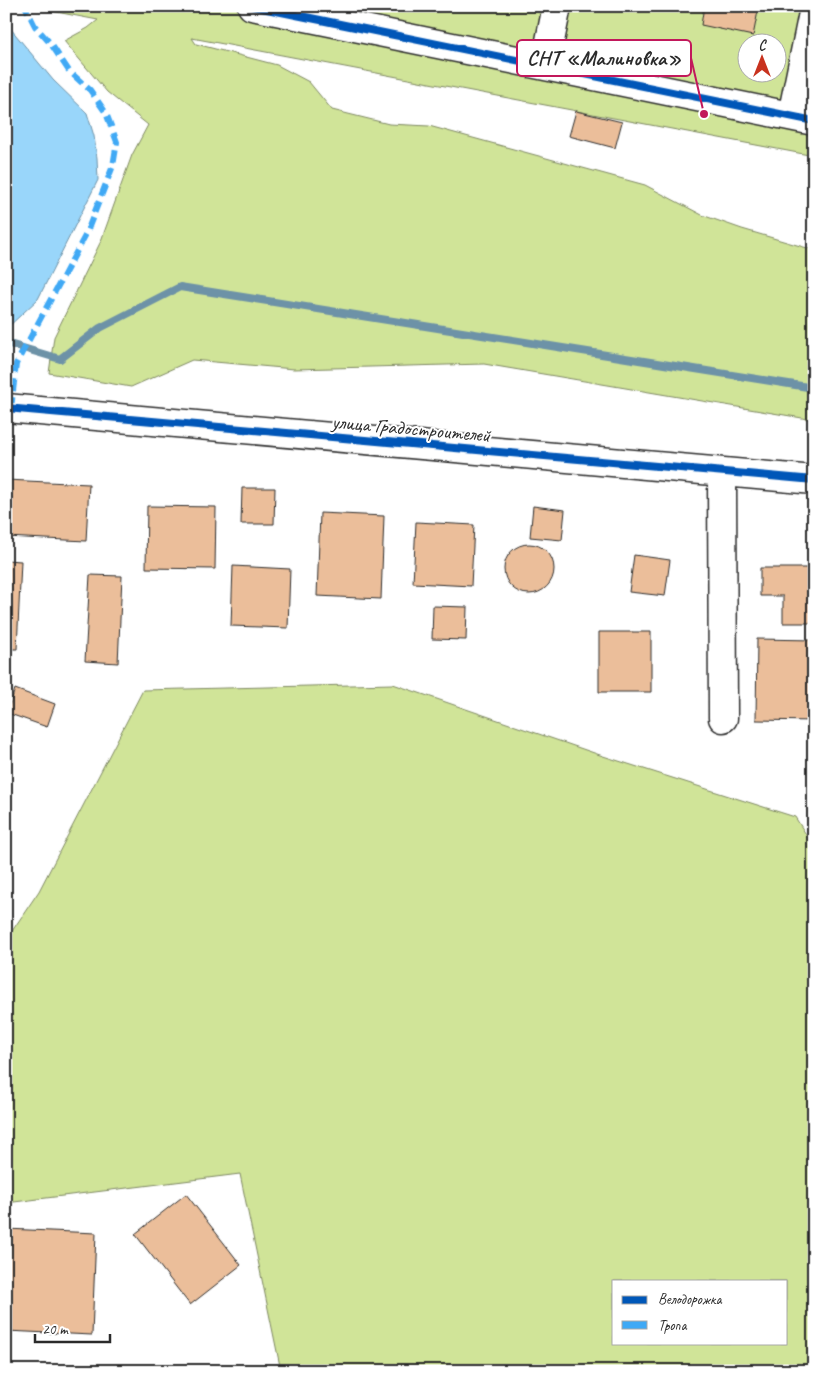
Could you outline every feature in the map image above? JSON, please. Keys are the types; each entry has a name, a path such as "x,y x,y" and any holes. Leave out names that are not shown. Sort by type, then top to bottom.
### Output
{"street":[{"path":"252,6 803,118 814,8"},
{"path":"545,66 557,6"},
{"name":"улица Градостроителей","path":"6,408 814,480"},
{"path":"722,472 723,718"}],"green space":[{"path":"25,6 814,6 814,156 192,38 196,44 277,65 309,82 332,110 389,124 429,126 645,185 702,215 814,250 814,420 484,364 294,369 192,360 131,387 49,373 54,337 101,241 132,155 148,125 107,92 64,41 88,28 98,20"},
{"path":"393,684 600,755 795,817 814,847 814,1371 281,1371 240,1174 6,1203 6,940 39,891 143,690"}],"water":[{"path":"6,23 53,80 87,113 94,136 98,180 38,299 6,329"}],"building":[{"path":"704,6 759,6 754,32 738,33 701,25"},
{"path":"576,111 622,122 615,148 569,136"},
{"path":"6,480 89,484 86,541 6,537"},
{"path":"242,488 275,488 274,524 241,524"},
{"path":"147,506 216,507 215,569 146,568"},
{"path":"533,506 565,510 562,540 530,537"},
{"path":"320,513 384,516 381,599 317,596"},
{"path":"416,522 474,525 471,586 413,583"},
{"path":"529,544 538,546 549,555 554,569 552,578 543,589 529,594 520,592 509,583 504,569 506,560 515,549"},
{"path":"634,555 670,560 665,596 629,592"},
{"path":"6,560 21,561 17,649 6,649"},
{"path":"233,566 290,569 288,628 231,626"},
{"path":"760,568 814,568 814,623 783,623 783,596 760,596"},
{"path":"90,575 122,576 118,663 85,661"},
{"path":"433,606 467,607 466,640 432,639"},
{"path":"599,632 651,632 651,692 599,692"},
{"path":"757,639 814,640 814,721 756,720"},
{"path":"15,689 55,704 47,727 7,713"},
{"path":"186,1194 241,1265 190,1305 135,1234"},
{"path":"6,1229 96,1233 92,1335 6,1331"}],"waterway":[{"path":"6,343 60,359 100,328 180,287 814,388"}],"marked path":[{"path":"11,409 16,364 86,234 113,166 117,142 106,113 90,90 69,71 51,44 35,26 25,6"}],"cycle path":[{"path":"252,6 814,121"},
{"path":"6,408 814,480"}],"place":[{"name":"СНТ «Малиновка»","path":"704,114"}]}
